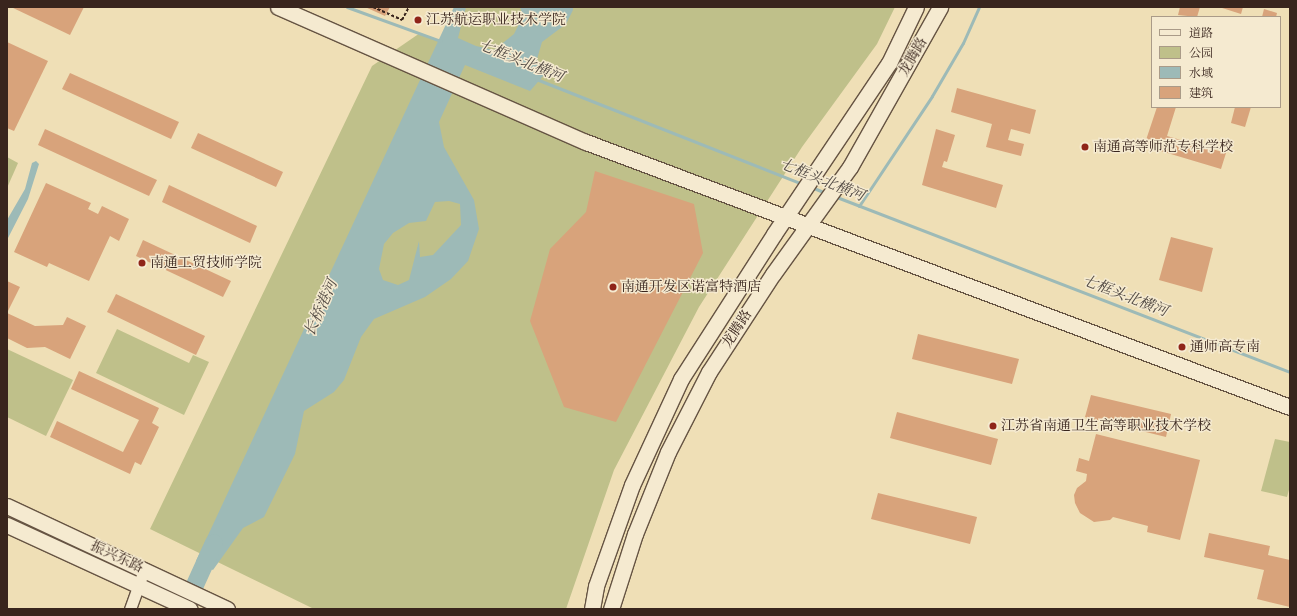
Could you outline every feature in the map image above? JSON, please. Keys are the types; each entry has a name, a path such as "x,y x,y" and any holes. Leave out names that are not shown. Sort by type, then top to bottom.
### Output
{"main road":[{"path":"278,7 586,142 786,216 1290,407"},
{"name":"龙腾路","path":"592,609 596,586 632,485 681,379 786,216 889,63 916,7"},
{"name":"龙腾路","path":"611,609 634,534 668,452 709,372 773,274 850,167 940,7"},
{"name":"振兴东路","path":"7,506 226,609"},
{"name":"振兴东路","path":"7,525 190,609"}],"street":[{"path":"130,609 144,570"}],"path":[{"path":"373,7 402,20 409,7"}],"green space":[{"path":"458,7 895,7 877,44 802,147 699,307 614,470 566,609 314,609 150,529 372,66 420,33 442,41"},
{"path":"7,157 18,163 7,188"},
{"path":"117,329 189,363 193,355 209,362 184,415 96,373"},
{"path":"7,349 73,380 46,436 7,417"},
{"path":"1275,439 1290,442 1290,486 1287,497 1261,491"}],"water":[{"path":"454,7 466,7 458,38 476,46 494,50 514,34 523,16 520,7 573,7 566,24 542,42 537,59 544,75 530,91 465,65 439,122 444,147 474,200 479,229 468,261 451,279 425,297 374,319 361,337 344,380 334,392 304,411 295,454 264,517 243,528 213,570 196,561","holes":["449,201 460,204 461,225 433,255 420,257 419,241 409,280 398,285 383,280 379,269 384,244 393,233 409,223 426,221 435,202"]},
{"path":"36,161 39,164 28,199 7,240 7,220 25,189 32,163"}],"building":[{"path":"11,7 84,7 70,35"},
{"path":"365,7 390,7 385,16"},
{"path":"1180,7 1200,7 1197,16 1178,15"},
{"path":"1219,7 1243,7 1241,14"},
{"path":"1264,9 1277,13 1276,16 1262,16"},
{"path":"7,42 48,61 14,131 7,128"},
{"path":"70,73 179,122 171,139 62,89"},
{"path":"957,88 1036,110 1030,134 1011,129 1008,140 1024,144 1021,156 986,147 992,124 951,112"},
{"path":"1157,108 1176,108 1167,136 1226,153 1221,169 1144,146"},
{"path":"1235,108 1251,108 1245,127 1231,123"},
{"path":"45,129 157,180 149,196 38,145"},
{"path":"936,129 955,135 947,162 944,161 942,167 1003,185 996,208 922,185"},
{"path":"198,133 283,172 276,187 191,148"},
{"name":"南通开发区诺富特酒店","path":"595,171 694,204 703,253 616,422 564,407 530,321 550,249 586,212"},
{"path":"46,183 91,203 88,209 98,214 102,206 129,219 119,241 110,236 89,281 49,263 47,267 14,252"},
{"path":"169,185 257,226 250,243 162,202"},
{"path":"1171,237 1213,248 1202,292 1159,280"},
{"path":"143,240 231,281 223,297 136,256"},
{"path":"7,281 20,287 7,313"},
{"path":"116,294 205,336 196,355 107,312"},
{"path":"7,313 35,326 63,325 67,317 86,326 70,359 45,347 27,348 7,338"},
{"path":"918,334 1019,359 1012,384 912,359"},
{"path":"79,371 159,408 152,423 159,427 141,465 135,462 130,474 50,437 57,421 123,452 139,420 71,389"},
{"path":"1091,395 1171,414 1166,437 1085,417"},
{"path":"897,412 998,439 991,465 890,438"},
{"path":"1096,434 1200,460 1180,540 1147,532 1148,526 1113,517 1110,520 1094,522 1080,513 1075,503 1074,495 1077,488 1086,481 1087,474 1076,471 1079,458 1089,461"},
{"path":"878,493 977,517 970,544 871,519"},
{"path":"1209,533 1270,546 1268,555 1290,560 1290,607 1257,599 1264,570 1204,557"}],"waterway":[{"name":"七框头北横河","path":"347,7 441,41"},
{"path":"859,206 932,96 963,43 979,7"},
{"name":"七框头北横河","path":"536,79 802,184"},
{"name":"七框头北横河","path":"811,187 826,193"},
{"name":"七框头北横河","path":"834,196 1290,372"},
{"name":"长桥港河","path":"185,607 214,543"}],"place":[{"name":"江苏航运职业技术学院","path":"418,20"},
{"name":"南通高等师范专科学校","path":"1085,147"},
{"name":"南通工贸技师学院","path":"142,263"},
{"name":"南通开发区诺富特酒店","path":"613,287"},
{"name":"通师高专南","path":"1182,347"},
{"name":"江苏省南通卫生高等职业技术学校","path":"993,426"}]}
